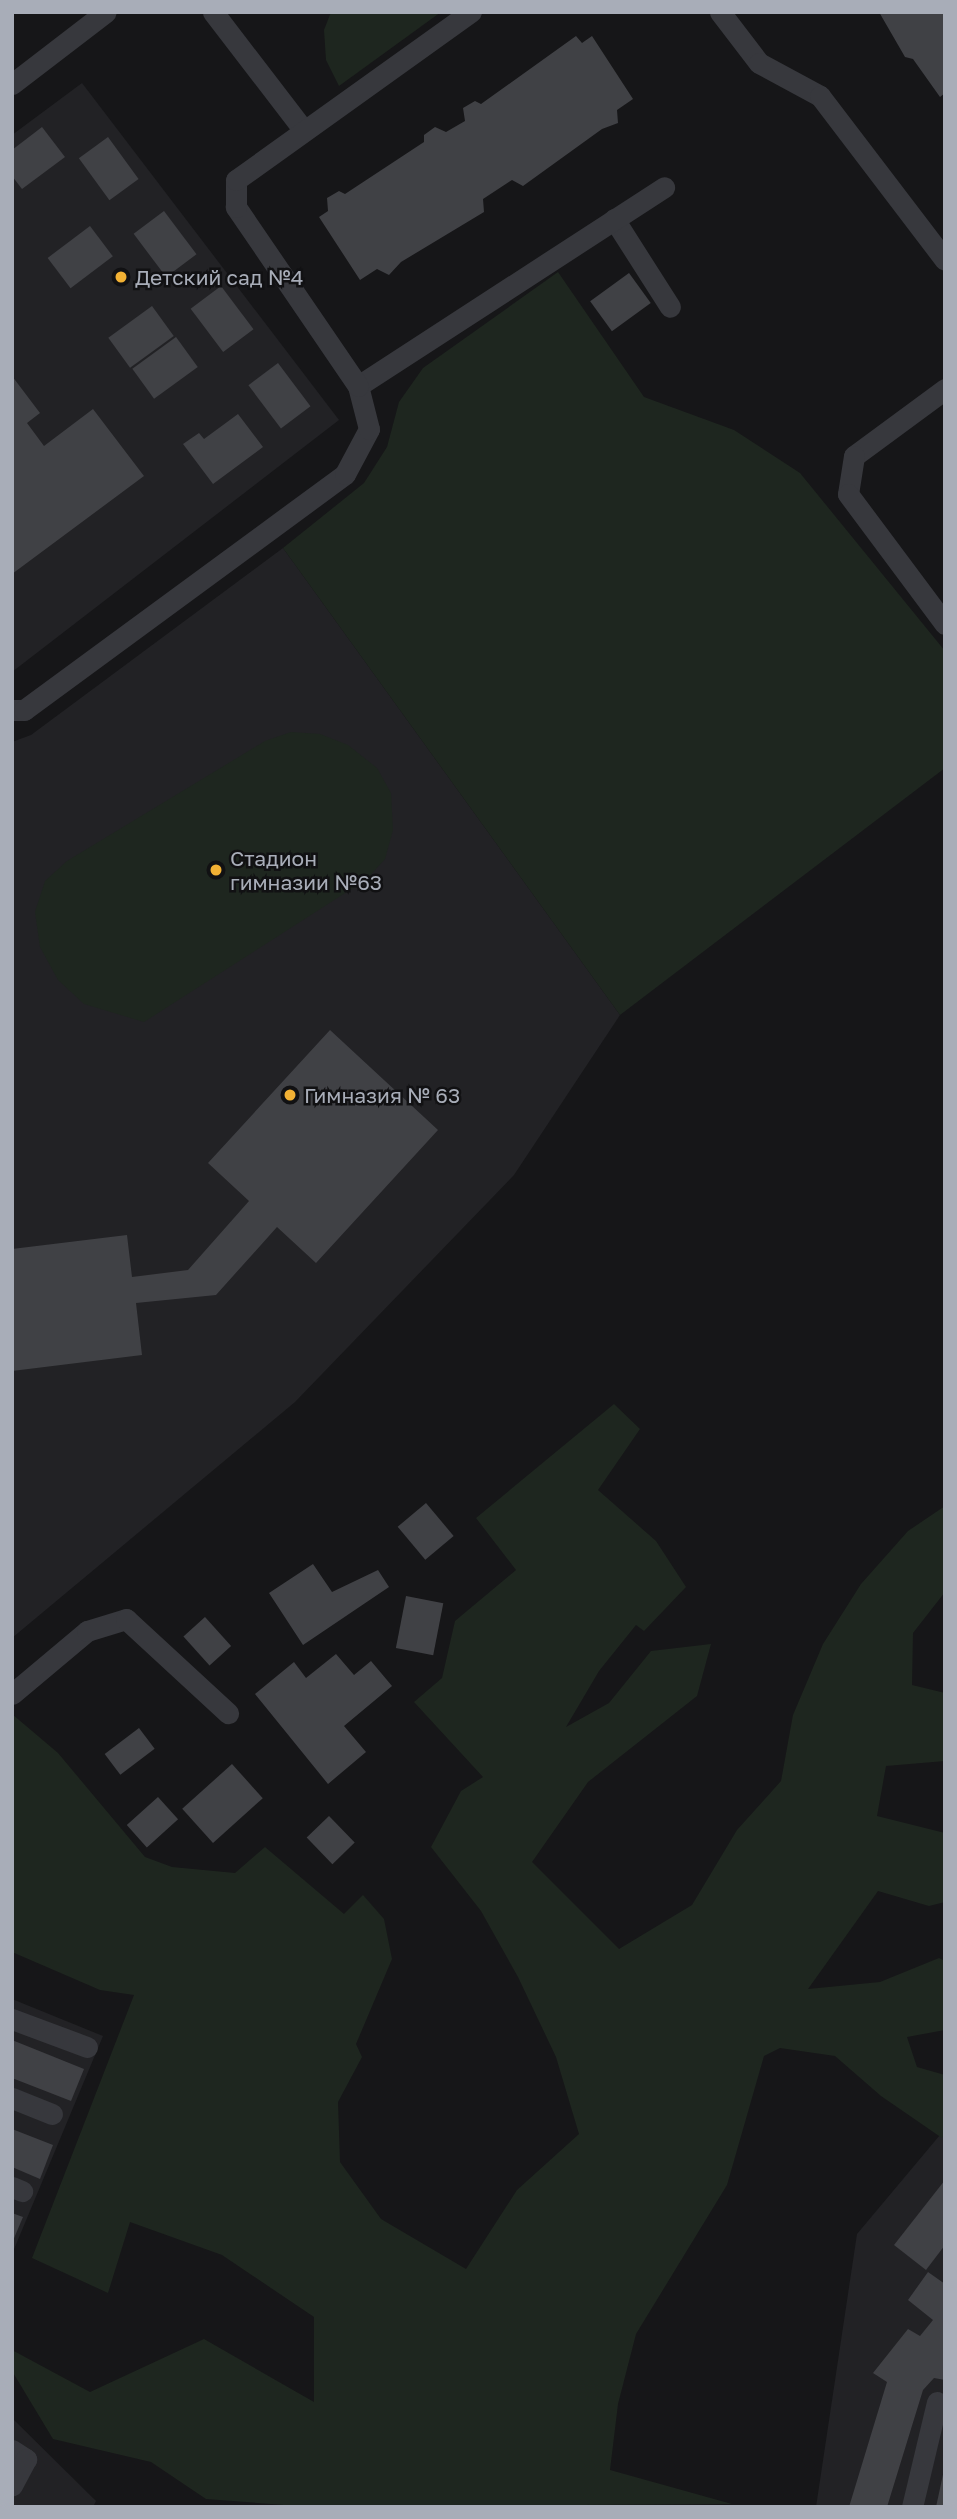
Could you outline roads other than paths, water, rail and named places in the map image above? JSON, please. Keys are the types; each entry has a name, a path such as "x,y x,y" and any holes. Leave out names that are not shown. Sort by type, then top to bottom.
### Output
{"lane":[{"path":"12,84 106,12"},
{"path":"214,12 303,128"},
{"path":"12,710 24,710 345,474 369,429 358,386 236,207 236,180 303,128 471,12"},
{"path":"720,12 759,63 820,96 945,260"},
{"path":"358,386 664,187"},
{"path":"614,219 670,307"},
{"path":"945,389 854,456 848,494 945,624"},
{"path":"12,1694 87,1631 126,1619 228,1713"},
{"path":"12,2019 87,2047"},
{"path":"12,2098 52,2114"},
{"path":"912,2507 937,2402"},
{"path":"12,2450 26,2459 12,2484"}],"place":[{"name":"Детский сад №4","path":"121,277"},
{"name":"Стадион гимназии №63","path":"216,870"},
{"name":"Гимназия № 63","path":"290,1095"}]}
